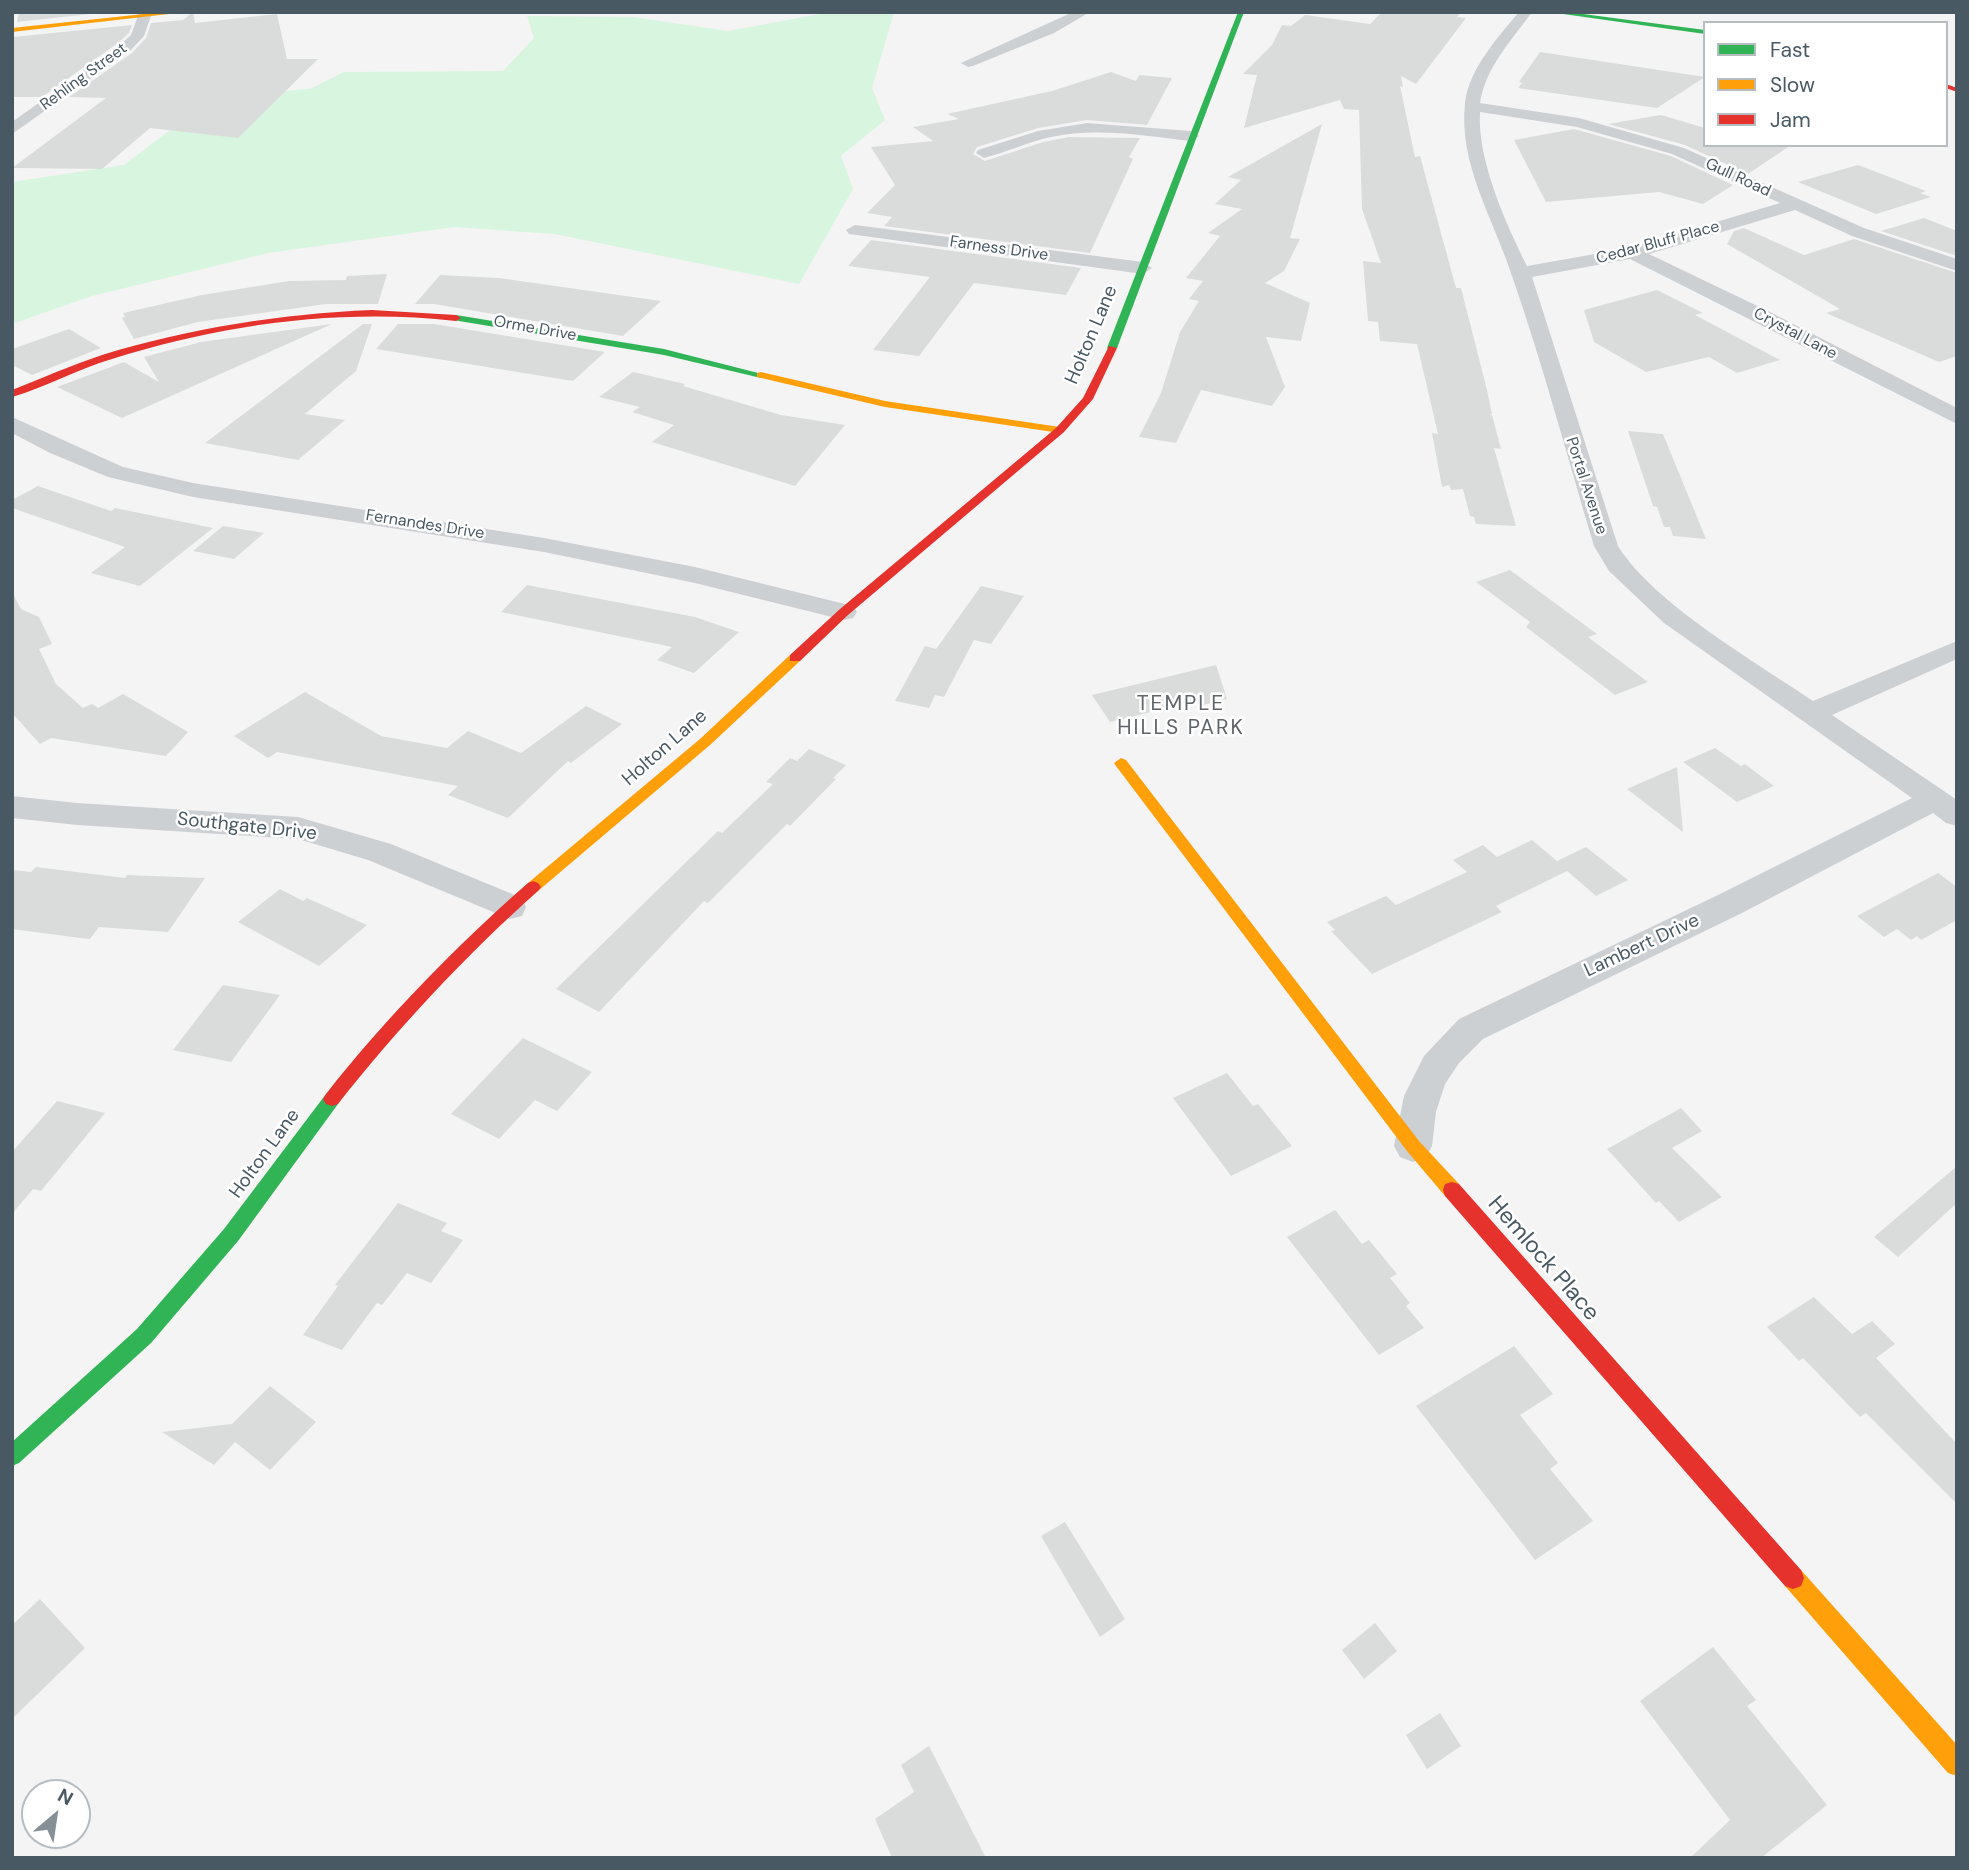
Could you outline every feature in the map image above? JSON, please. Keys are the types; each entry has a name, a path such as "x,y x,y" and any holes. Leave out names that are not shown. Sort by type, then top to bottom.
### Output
{"street":[{"path":"12,30 183,12"},
{"path":"968,63 1049,30 1084,12"},
{"name":"Holton Lane","path":"12,1456 144,1336 231,1235 350,1075 510,907 705,743 844,612 1060,430 1088,399 1143,268 1191,136 1241,12"},
{"name":"Portal Avenue","path":"1527,12 1509,33 1482,77 1472,106 1478,151 1507,245 1521,273 1598,528 1618,565 1673,617 1946,807"},
{"path":"1552,12 1703,32"},
{"name":"Rehling Street","path":"12,129 125,48 137,36 144,16"},
{"name":"Gull Road","path":"1472,106 1579,123 1657,145 1712,164 1793,205 1858,232 1957,265"},
{"path":"984,153 1037,136 1071,129 1100,128 1191,136"},
{"name":"Cedar Bluff Place","path":"1521,273 1632,253 1793,205"},
{"name":"Farness Drive","path":"855,230 1143,268"},
{"name":"Crystal Lane","path":"1632,253 1765,317 1957,417"},
{"name":"Orme Drive","path":"12,394 106,357 198,332 261,321 326,314 435,314 664,352 885,404 1060,430"},
{"name":"Fernandes Drive","path":"12,424 85,460 116,472 156,482 544,545 695,575 844,612"},
{"path":"1809,714 1957,649"},
{"name":"Hemlock Place","path":"1121,763 1413,1146 1957,1764"},
{"name":"Southgate Drive","path":"12,807 77,814 298,828 332,836 398,858 510,907"},
{"name":"Lambert Drive","path":"1413,1146 1414,1117 1436,1063 1456,1040 1471,1029 1730,904 1946,807"}],"green space":[{"path":"831,12 894,12 872,88 885,120 841,156 853,189 799,284 555,234 454,227 268,253 92,296 12,324 12,182 124,165 215,96 310,89 344,72 503,71 534,38 527,16 633,17 728,31"}],"building":[{"path":"19,12 109,12 17,22"},
{"path":"193,12 195,23 277,14 287,59 318,59 238,138 150,128 102,169 12,168 106,98 69,97 132,53 146,38 151,23 183,20"},
{"path":"1382,12 1461,12 1457,17 1466,18 1416,84 1401,76 1403,87 1400,86 1415,157 1420,156 1456,288 1461,288 1487,390 1490,414 1501,449 1494,448 1516,526 1476,524 1474,517 1470,516 1463,489 1451,490 1449,485 1442,487 1432,433 1438,434 1417,344 1380,341 1378,322 1368,321 1363,261 1381,263 1362,209 1359,110 1344,109 1340,100 1244,128 1257,75 1243,74 1272,45 1282,25 1291,26 1305,15 1370,24"},
{"path":"132,25 129,33 118,43 42,97 12,97 13,37"},
{"path":"1540,52 1703,77 1657,108 1518,88 1522,83 1519,82"},
{"path":"1111,72 1136,81 1139,75 1172,78 1147,125 1087,120 1038,128 977,147 973,154 985,161 1043,142 1069,137 1140,138 1129,157 1133,159 1090,253 884,226 892,217 867,213 895,185 871,147 933,141 913,127 959,119 947,114 1052,91"},
{"path":"1661,115 1703,127 1703,147 1788,147 1748,174 1685,145 1608,124"},
{"path":"1322,124 1290,238 1300,239 1284,271 1265,283 1310,303 1301,341 1266,337 1285,387 1272,406 1201,390 1176,443 1139,437 1161,393 1180,332 1199,301 1189,299 1203,281 1186,278 1220,236 1208,233 1242,209 1215,204 1241,180 1228,177"},
{"path":"1574,129 1671,156 1733,185 1703,204 1659,192 1546,202 1514,140"},
{"path":"1858,165 1926,191 1920,193 1931,197 1876,214 1798,182"},
{"path":"1924,218 1957,231 1957,256 1881,231"},
{"path":"1744,228 1804,255 1854,239 1957,273 1957,356 1939,362 1826,313 1840,309 1727,244 1734,231"},
{"path":"871,240 1081,268 1066,295 974,283 919,356 873,350 930,277 848,266"},
{"path":"387,274 378,304 326,304 198,322 134,339 122,318 125,317 123,313 202,295 289,281 346,280 347,276"},
{"path":"440,275 499,278 661,301 623,336 434,304 415,304"},
{"path":"1657,290 1703,313 1695,315 1780,360 1737,373 1709,357 1646,372 1594,342 1584,310"},
{"path":"332,324 122,418 57,387 124,362 159,382 144,357 201,342"},
{"path":"363,324 372,324 356,371 305,414 345,420 298,460 205,443"},
{"path":"398,324 434,324 605,352 573,381 376,349"},
{"path":"69,329 101,348 32,375 12,365 12,349"},
{"path":"633,372 685,384 683,386 781,415 845,425 795,486 652,442 674,425 632,412 640,407 599,397"},
{"path":"1628,431 1663,434 1706,539 1673,536 1670,527 1664,527 1657,507 1653,506"},
{"path":"38,486 111,511 115,508 213,528 140,586 91,573 125,547 12,508 12,500"},
{"path":"223,526 264,533 234,559 193,551"},
{"path":"1510,570 1597,634 1588,637 1648,682 1615,695 1526,627 1530,622 1476,582"},
{"path":"527,585 695,617 739,632 694,673 657,660 672,647 501,612"},
{"path":"981,586 1024,596 991,644 974,640 944,697 935,695 929,708 895,701 925,646 936,649"},
{"path":"12,592 21,609 39,617 52,644 39,649 56,684 83,708 92,704 98,708 123,694 188,732 166,756 51,738 40,744 12,713"},
{"path":"1216,665 1227,699 1199,706 1196,701 1110,722 1092,695"},
{"path":"305,692 381,736 447,748 468,731 521,753 586,706 622,724 571,763 568,761 508,818 448,795 458,786 277,752 268,758 234,736"},
{"path":"1715,748 1741,766 1745,764 1774,786 1737,802 1683,762"},
{"path":"809,749 846,765 833,778 836,779 790,826 787,824 708,903 704,901 599,1012 556,989 718,831 722,833 773,784 766,782 790,758 797,761"},
{"path":"1677,767 1683,832 1627,789"},
{"path":"1532,840 1557,861 1586,847 1628,880 1596,896 1567,871 1496,906 1502,912 1372,974 1331,931 1335,930 1327,922 1386,896 1396,905 1467,872 1453,860 1483,845 1497,857"},
{"path":"36,867 125,878 127,875 205,878 168,932 99,927 90,939 12,929 12,870 31,872"},
{"path":"1938,873 1957,887 1957,920 1921,940 1917,936 1911,940 1897,929 1884,937 1857,916"},
{"path":"280,889 303,901 307,898 367,925 319,966 238,922"},
{"path":"223,985 280,995 231,1062 173,1050"},
{"path":"523,1038 592,1072 557,1111 535,1100 499,1139 451,1114"},
{"path":"1227,1073 1253,1106 1258,1104 1292,1146 1231,1176 1173,1098"},
{"path":"57,1101 105,1113 41,1191 33,1189 12,1214 12,1152"},
{"path":"1681,1108 1702,1131 1672,1148 1722,1197 1679,1222 1659,1201 1656,1203 1607,1149"},
{"path":"1957,1166 1957,1203 1898,1257 1874,1237"},
{"path":"398,1203 447,1223 441,1231 463,1240 431,1283 407,1273 382,1305 377,1303 342,1350 303,1335 338,1286 335,1285"},
{"path":"1335,1210 1362,1244 1369,1240 1397,1274 1390,1278 1410,1303 1406,1306 1424,1328 1379,1355 1287,1237"},
{"path":"1814,1297 1852,1334 1872,1321 1895,1344 1876,1358 1957,1444 1957,1504 1866,1413 1860,1417 1803,1358 1799,1361 1767,1327"},
{"path":"1514,1346 1553,1394 1520,1415 1558,1463 1550,1469 1593,1521 1535,1560 1416,1406"},
{"path":"270,1386 316,1422 270,1470 235,1442 214,1465 162,1432 232,1424"},
{"path":"1065,1522 1125,1619 1100,1637 1041,1536"},
{"path":"40,1599 85,1648 12,1719 12,1625"},
{"path":"1375,1623 1397,1651 1364,1679 1342,1650"},
{"path":"1713,1647 1756,1700 1747,1706 1827,1805 1761,1858 1690,1858 1730,1820 1640,1701"},
{"path":"1440,1713 1461,1746 1427,1769 1406,1735"},
{"path":"929,1746 986,1858 892,1858 875,1819 914,1792 901,1765"}],"traffic: fast":[{"path":"1112,348 1241,12"},
{"path":"1552,12 1703,32"},
{"path":"456,318 664,352 761,375"},
{"path":"12,1456 144,1336 231,1235 332,1099"}],"traffic: slow":[{"path":"12,30 183,12"},
{"path":"761,375 885,404 1060,430"},
{"path":"533,887 705,742 795,658"},
{"path":"1121,763 1413,1146 1452,1190"},
{"path":"1793,1578 1957,1764"}],"traffic: jam":[{"path":"1948,87 1957,90"},
{"path":"12,394 71,370 146,345 234,326 326,314 372,312 456,318"},
{"path":"795,658 844,612 1060,430 1088,399 1112,348"},
{"path":"332,1099 372,1051 443,975 533,887"},
{"path":"1452,1190 1793,1578"}],"district":[{"name":"TEMPLE HILLS PARK","path":"1181,716"}]}
